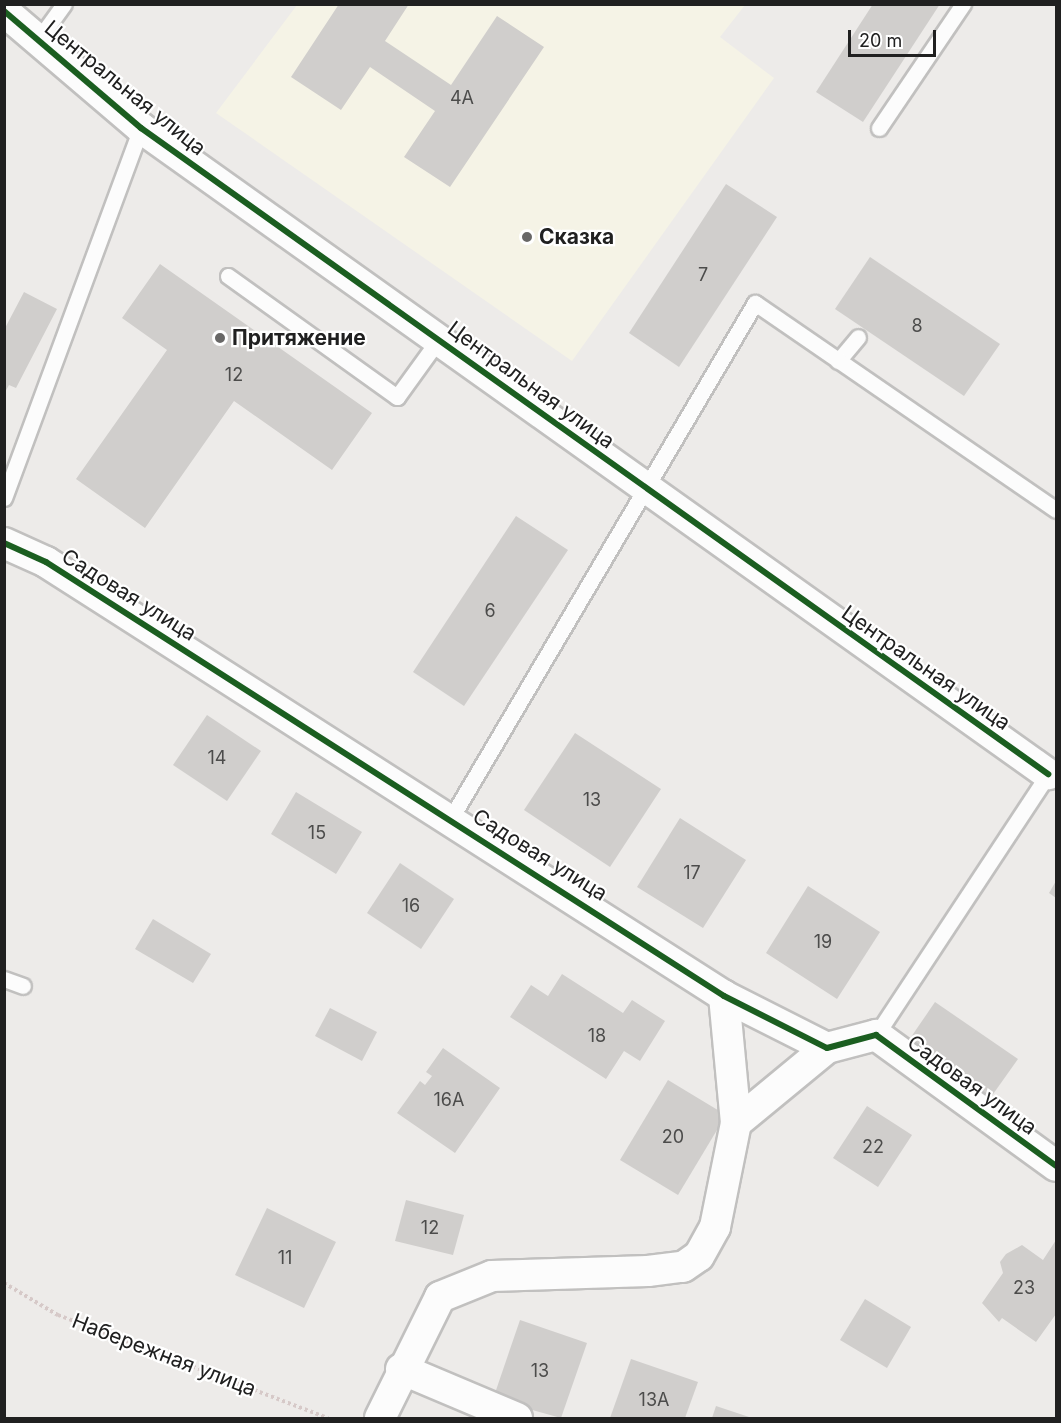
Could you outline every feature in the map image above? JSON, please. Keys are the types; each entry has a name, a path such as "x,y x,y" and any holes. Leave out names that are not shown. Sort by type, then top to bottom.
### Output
{"street":[{"name":"Центральная улица","path":"4,11 141,128 642,486 1052,768"},
{"name":"Садовая улица","path":"4,543 46,562 451,818 724,996 827,1048 876,1035 1056,1166"},
{"path":"380,1419 401,1369 440,1297 492,1276 648,1271 683,1267 699,1256 715,1227 736,1122 724,996"},
{"path":"736,1122 827,1048"},
{"path":"401,1369 517,1419"}],"lane":[{"path":"38,40 64,4"},
{"path":"879,128 963,4"},
{"path":"4,498 141,128"},
{"path":"228,276 397,398 439,339"},
{"path":"451,818 642,486 755,303 1056,510"},
{"path":"838,361 858,336"},
{"path":"876,1035 1052,768"},
{"path":"4,979 23,986"}],"shaded area":[{"name":"Сказка","path":"297,5 745,5 720,37 774,78 572,361 216,113"}],"building":[{"path":"339,4 409,4 385,41 451,85 497,16 544,47 450,187 404,157 435,111 370,67 341,110 291,77"},
{"path":"873,4 940,4 863,122 816,92"},
{"path":"726,184 777,217 679,367 629,333"},
{"path":"870,257 1000,344 964,396 835,309"},
{"path":"160,264 372,413 332,470 234,401 145,528 76,479 167,350 122,318"},
{"path":"24,292 57,309 16,388 9,385 4,394 4,330"},
{"path":"516,516 568,550 464,706 413,672"},
{"path":"207,715 261,751 227,801 173,765"},
{"path":"575,733 661,789 610,867 524,810"},
{"path":"296,792 362,832 336,874 271,834"},
{"path":"680,818 746,860 703,928 637,887"},
{"path":"400,863 454,899 421,949 367,913"},
{"path":"1056,881 1056,898 1049,893"},
{"path":"808,886 880,932 837,999 766,953"},
{"path":"153,919 211,954 193,983 135,949"},
{"path":"562,974 623,1013 632,1000 665,1021 640,1061 624,1051 606,1079 510,1017 531,985 548,996"},
{"path":"935,1002 1018,1059 991,1097 909,1040"},
{"path":"330,1008 377,1032 362,1061 315,1036"},
{"path":"443,1048 500,1088 455,1153 397,1113 420,1081 425,1085 432,1076 426,1072"},
{"path":"668,1080 726,1115 678,1195 620,1160"},
{"path":"867,1106 912,1135 878,1187 833,1158"},
{"path":"406,1200 464,1215 453,1255 395,1241"},
{"path":"267,1208 336,1242 304,1308 235,1275"},
{"path":"1056,1240 1056,1314 1036,1342 1002,1318 999,1322 982,1303 1003,1273 1000,1262 1006,1254 1022,1245 1043,1260"},
{"path":"865,1299 911,1327 887,1368 840,1340"},
{"path":"520,1320 587,1343 561,1418 493,1399"},
{"path":"631,1359 698,1382 685,1418 610,1418"},
{"path":"716,1406 752,1418 712,1418"}],"cycle path":[{"path":"4,11 141,128 1048,774"},
{"path":"4,543 46,562 724,996 827,1048 876,1035 1056,1166"}],"place":[{"name":"Сказка","path":"527,237"},
{"name":"Притяжение","path":"220,338"}]}
